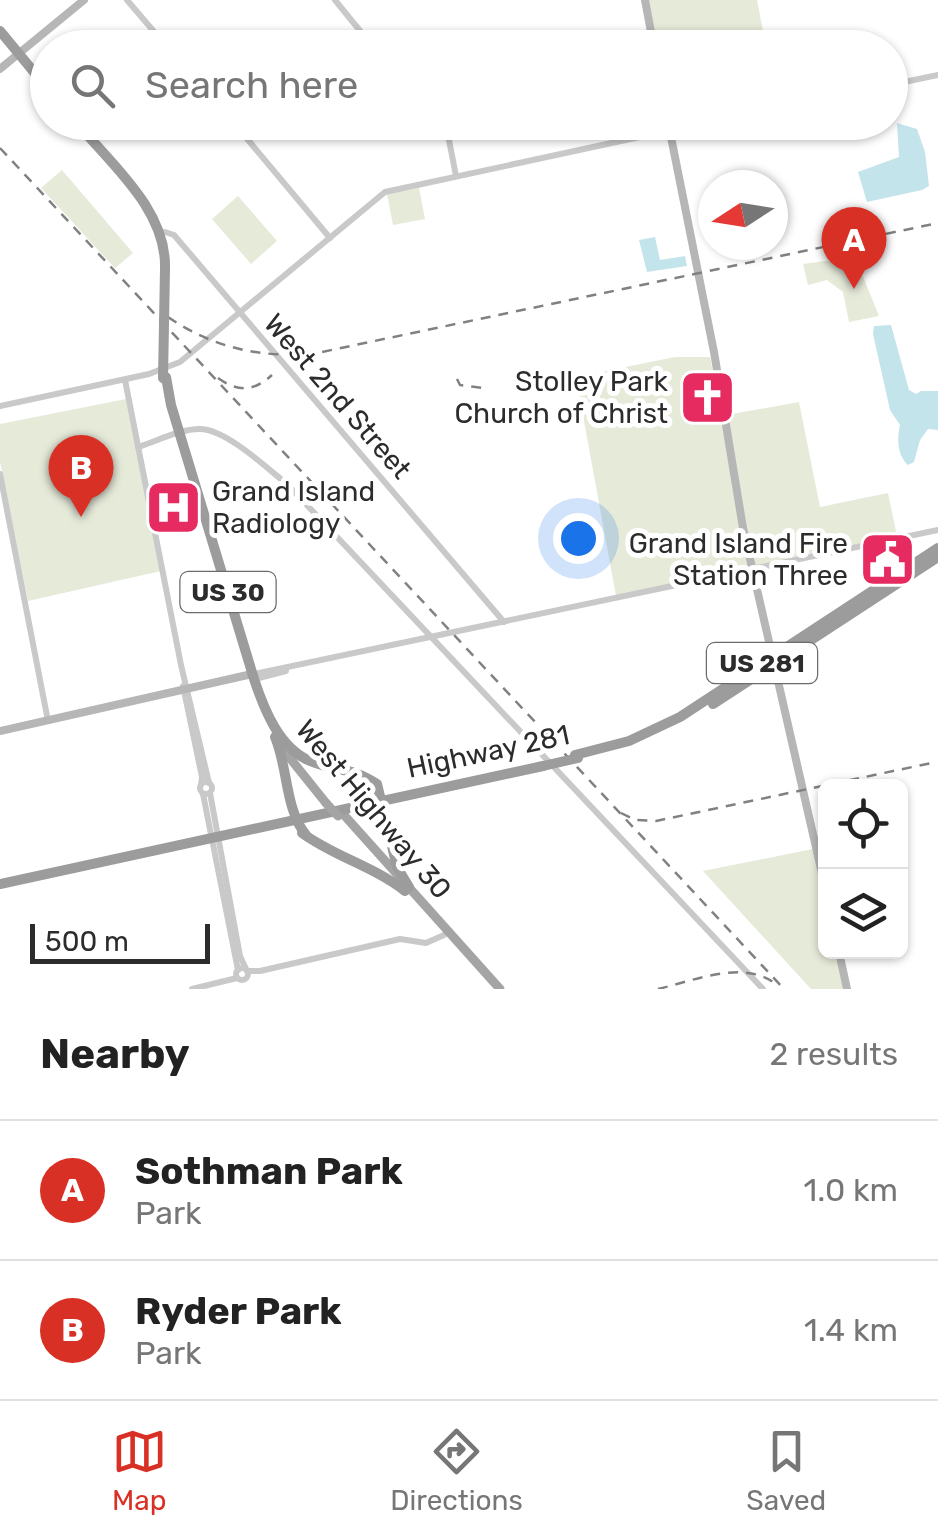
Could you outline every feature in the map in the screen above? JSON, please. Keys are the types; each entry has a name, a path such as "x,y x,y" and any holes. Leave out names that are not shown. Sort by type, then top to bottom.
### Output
{"highway":[{"path":"0,34 30,69"},
{"name":"West 2nd Street","path":"91,140 163,232"},
{"name":"West Highway 30","path":"163,232 167,271 165,378 178,435 250,677 281,742"},
{"name":"Highway 281","path":"776,659 938,548"},
{"name":"Highway 281","path":"0,882 542,764 628,740 666,725 938,557"},
{"path":"281,742 309,761 356,772 392,791 412,791"},
{"path":"281,742 296,817 306,835"},
{"name":"Highway 281","path":"382,799 542,764"},
{"path":"377,784 397,867 407,889"},
{"path":"258,825 287,812 291,806 290,792"},
{"path":"258,825 286,826 407,889"}],"main road":[{"path":"49,30 84,0"},
{"path":"645,0 651,30"},
{"path":"0,71 30,46"},
{"path":"672,140 714,352 733,476 821,869"},
{"path":"0,731 250,677"},
{"name":"West Highway 30","path":"281,742 329,802 497,989"},
{"path":"841,959 847,989"}],"street":[{"path":"127,0 153,30"},
{"path":"335,0 359,30"},
{"path":"908,81 938,75"},
{"path":"247,140 330,238"},
{"path":"449,140 456,176"},
{"path":"0,406 164,370 190,356 384,192 612,140"},
{"name":"West 2nd Street","path":"163,232 173,234 504,622"},
{"path":"125,380 205,784"},
{"path":"138,447 178,435 212,432 231,441 288,484 762,989"},
{"path":"0,474 48,720"},
{"path":"250,677 938,530"},
{"path":"186,690 188,719 202,761 242,974"},
{"path":"215,834 226,907 245,989"},
{"path":"221,879 230,896"},
{"path":"226,907 234,924"},
{"path":"192,989 400,939 426,944 446,933"}],"green space":[{"path":"647,0 757,0 763,30 653,30"},
{"path":"62,170 133,253 115,268 41,188"},
{"path":"419,188 425,219 393,225 387,194"},
{"path":"238,196 277,241 251,264 212,219"},
{"path":"855,257 879,316 849,322 843,292 827,280 808,285 803,264"},
{"path":"675,357 710,357 721,416 799,402 820,507 888,493 897,536 616,596 576,377"},
{"path":"126,399 161,571 28,601 0,462 0,424"},
{"path":"813,849 818,872 818,959 838,959 842,989 811,989 703,871"}],"water":[{"path":"908,126 917,129 925,152 929,186 867,202 858,172 899,157 898,140 908,140"},
{"path":"655,237 660,260 685,256 687,266 647,272 639,240"},
{"path":"891,325 909,390 916,394 938,391 938,430 928,429 920,440 914,462 908,465 900,451 900,425 890,410 873,334 874,326"}],"railway":[{"path":"0,148 784,989"},
{"path":"168,317 203,337 239,349 277,354 317,353 938,223"},
{"path":"218,378 246,388 272,375"},
{"path":"457,379 460,385 483,388"},
{"path":"621,813 635,820 656,821 936,762"},
{"path":"658,989 732,972 773,982"}],"place":[{"name":"Sothman Park","path":"854,289"},
{"name":"Stolley Park Church of Christ","path":"707,397"},
{"name":"Grand Island Radiology","path":"173,507"},
{"name":"Ryder Park","path":"81,517"},
{"name":"Grand Island Fire Station Three","path":"887,559"}]}
